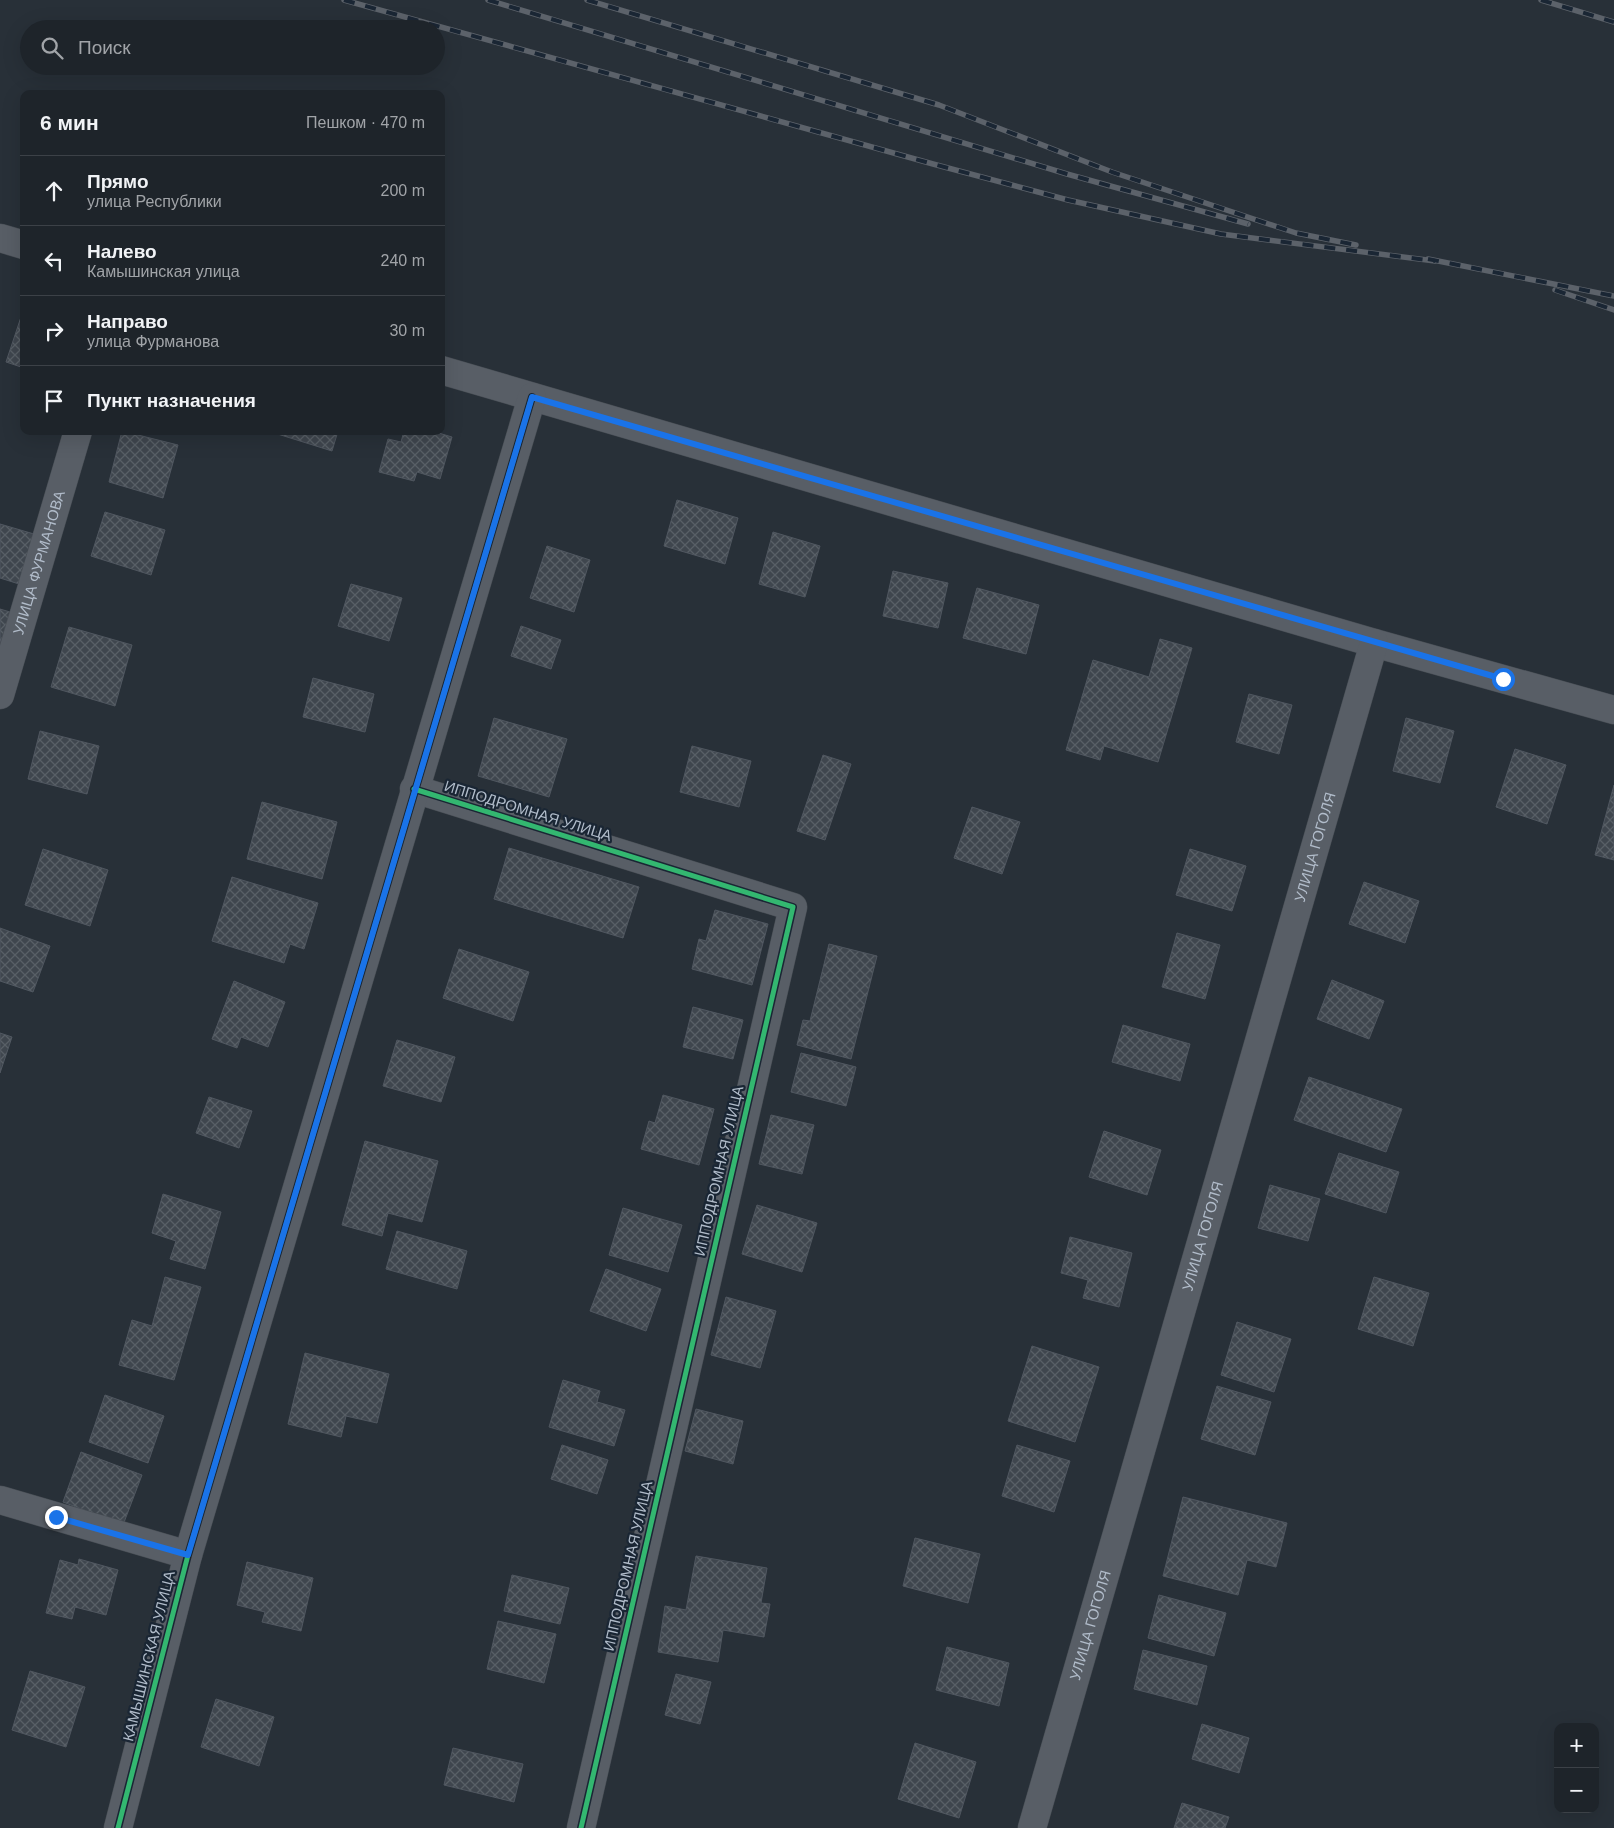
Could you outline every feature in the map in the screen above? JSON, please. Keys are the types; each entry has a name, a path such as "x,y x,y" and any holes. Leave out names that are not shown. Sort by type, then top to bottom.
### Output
{"street":[{"path":"0,238 20,245"},
{"path":"445,371 1374,643 1614,710"},
{"name":"КАМЫШИНСКАЯ УЛИЦА","path":"118,1828 188,1555 532,397"},
{"name":"УЛИЦА ФУРМАНОВА","path":"0,695 77,435"},
{"name":"УЛИЦА ГОГОЛЯ","path":"1032,1828 1374,643"},
{"name":"ИППОДРОМНАЯ УЛИЦА","path":"414,789 793,907 581,1828"},
{"path":"0,1500 188,1555"}],"building":[{"path":"20,320 20,367 6,362"},
{"path":"121,435 138,435 178,445 163,498 109,482"},
{"path":"281,435 337,435 332,451"},
{"path":"403,435 445,435 452,437 440,479 417,472 414,481 379,472 388,439 401,442"},
{"path":"677,500 738,518 725,564 664,546"},
{"path":"105,512 165,530 151,575 91,556"},
{"path":"0,524 34,534 19,584 0,578"},
{"path":"773,532 820,546 805,597 759,584"},
{"path":"547,546 590,560 574,612 530,598"},
{"path":"893,571 948,583 938,628 883,616"},
{"path":"351,584 402,598 389,641 338,626"},
{"path":"977,588 1039,605 1026,654 963,638"},
{"path":"0,609 10,612 0,645"},
{"path":"521,626 561,640 551,669 511,656"},
{"path":"69,627 132,645 115,706 51,687"},
{"path":"1160,639 1192,648 1158,762 1104,746 1100,760 1066,750 1093,660 1149,677"},
{"path":"313,678 374,694 365,732 303,717"},
{"path":"1249,694 1292,705 1279,754 1236,742"},
{"path":"494,718 567,739 549,797 478,776"},
{"path":"1406,718 1454,731 1440,783 1393,771"},
{"path":"40,731 99,746 87,794 28,779"},
{"path":"692,746 751,761 739,807 680,792"},
{"path":"1515,749 1566,765 1547,824 1496,807"},
{"path":"823,755 851,764 825,840 797,831"},
{"path":"1614,785 1614,860 1595,855"},
{"path":"262,802 337,822 322,879 247,859"},
{"path":"972,807 1020,822 1002,874 954,858"},
{"path":"509,848 639,887 623,938 494,899"},
{"path":"43,849 108,870 90,926 25,905"},
{"path":"1190,849 1246,866 1232,911 1176,895"},
{"path":"232,877 318,903 304,949 290,944 284,963 212,941"},
{"path":"1364,882 1419,901 1405,943 1349,924"},
{"path":"715,910 768,924 752,985 692,969 699,939 706,941"},
{"path":"0,928 50,946 33,992 0,981"},
{"path":"1177,933 1220,945 1205,999 1162,987"},
{"path":"829,944 877,956 851,1059 797,1045 803,1020 810,1021"},
{"path":"459,949 529,972 513,1021 443,998"},
{"path":"1332,980 1384,1001 1369,1039 1317,1019"},
{"path":"234,981 285,1002 268,1047 241,1037 237,1048 212,1039"},
{"path":"693,1007 743,1020 733,1059 683,1047"},
{"path":"1123,1025 1190,1044 1180,1081 1112,1062"},
{"path":"0,1033 12,1037 0,1073"},
{"path":"397,1040 455,1057 441,1102 383,1086"},
{"path":"801,1053 856,1067 846,1106 791,1092"},
{"path":"1309,1077 1402,1109 1386,1152 1294,1120"},
{"path":"663,1095 714,1109 699,1165 641,1149 649,1121 655,1123"},
{"path":"209,1097 252,1111 239,1148 196,1133"},
{"path":"771,1115 814,1125 802,1174 759,1164"},
{"path":"1104,1131 1161,1150 1147,1195 1089,1177"},
{"path":"365,1141 438,1161 422,1222 388,1213 382,1236 342,1225"},
{"path":"1339,1153 1399,1172 1386,1213 1325,1194"},
{"path":"1270,1185 1320,1199 1308,1241 1258,1228"},
{"path":"163,1194 221,1212 205,1269 170,1259 176,1241 152,1233"},
{"path":"757,1205 817,1223 802,1272 742,1254"},
{"path":"623,1208 682,1225 668,1272 609,1255"},
{"path":"397,1231 467,1251 457,1289 386,1269"},
{"path":"1070,1237 1132,1253 1119,1307 1083,1298 1088,1280 1061,1273"},
{"path":"606,1269 661,1289 646,1331 590,1311"},
{"path":"165,1277 201,1287 174,1380 119,1365 132,1320 152,1326"},
{"path":"1374,1277 1429,1293 1413,1346 1358,1329"},
{"path":"726,1297 776,1311 760,1368 711,1355"},
{"path":"1237,1322 1291,1339 1274,1392 1221,1375"},
{"path":"1032,1346 1099,1367 1075,1442 1008,1421"},
{"path":"305,1353 389,1374 377,1423 346,1416 341,1437 288,1424"},
{"path":"563,1380 600,1391 597,1402 625,1410 614,1446 549,1427"},
{"path":"1217,1386 1271,1402 1255,1455 1201,1439"},
{"path":"105,1395 164,1416 148,1463 89,1442"},
{"path":"696,1409 743,1421 733,1464 685,1451"},
{"path":"562,1445 608,1460 597,1494 551,1479"},
{"path":"1017,1445 1070,1461 1054,1512 1002,1496"},
{"path":"81,1452 142,1475 123,1525 63,1502"},
{"path":"1183,1497 1287,1523 1276,1567 1247,1560 1238,1595 1163,1576"},
{"path":"915,1538 980,1554 968,1603 903,1586"},
{"path":"696,1556 767,1568 761,1603 770,1604 764,1637 723,1630 718,1662 658,1652 665,1606 686,1610"},
{"path":"79,1559 118,1570 106,1615 75,1607 72,1619 46,1613 60,1560 78,1565"},
{"path":"247,1562 313,1578 301,1631 262,1622 265,1612 237,1605"},
{"path":"512,1575 569,1588 560,1624 504,1611"},
{"path":"1159,1595 1226,1613 1214,1656 1148,1638"},
{"path":"498,1621 556,1634 544,1683 487,1669"},
{"path":"947,1647 1009,1663 999,1706 936,1690"},
{"path":"1143,1650 1207,1666 1197,1705 1134,1689"},
{"path":"30,1671 85,1687 66,1747 12,1730"},
{"path":"676,1674 711,1682 700,1724 665,1715"},
{"path":"216,1699 274,1717 259,1766 201,1747"},
{"path":"1202,1724 1249,1738 1239,1773 1192,1759"},
{"path":"915,1743 976,1762 959,1818 898,1799"},
{"path":"453,1748 523,1764 514,1802 444,1785"},
{"path":"1182,1803 1229,1817 1225,1828 1174,1828"}],"railway":[{"path":"344,0 416,20"},
{"path":"488,0 1067,174 1248,224"},
{"path":"587,0 939,105 1112,172 1296,233 1356,245"},
{"path":"1541,0 1614,22"},
{"path":"445,28 1068,200 1221,234 1435,261"},
{"path":"1428,259 1614,296"},
{"path":"1555,290 1614,310"}],"cycle path":[{"path":"118,1828 188,1555 532,397"},
{"path":"414,789 793,907 581,1828"}],"route":[{"path":"56,1517 188,1555 532,397 1503,679"}]}
